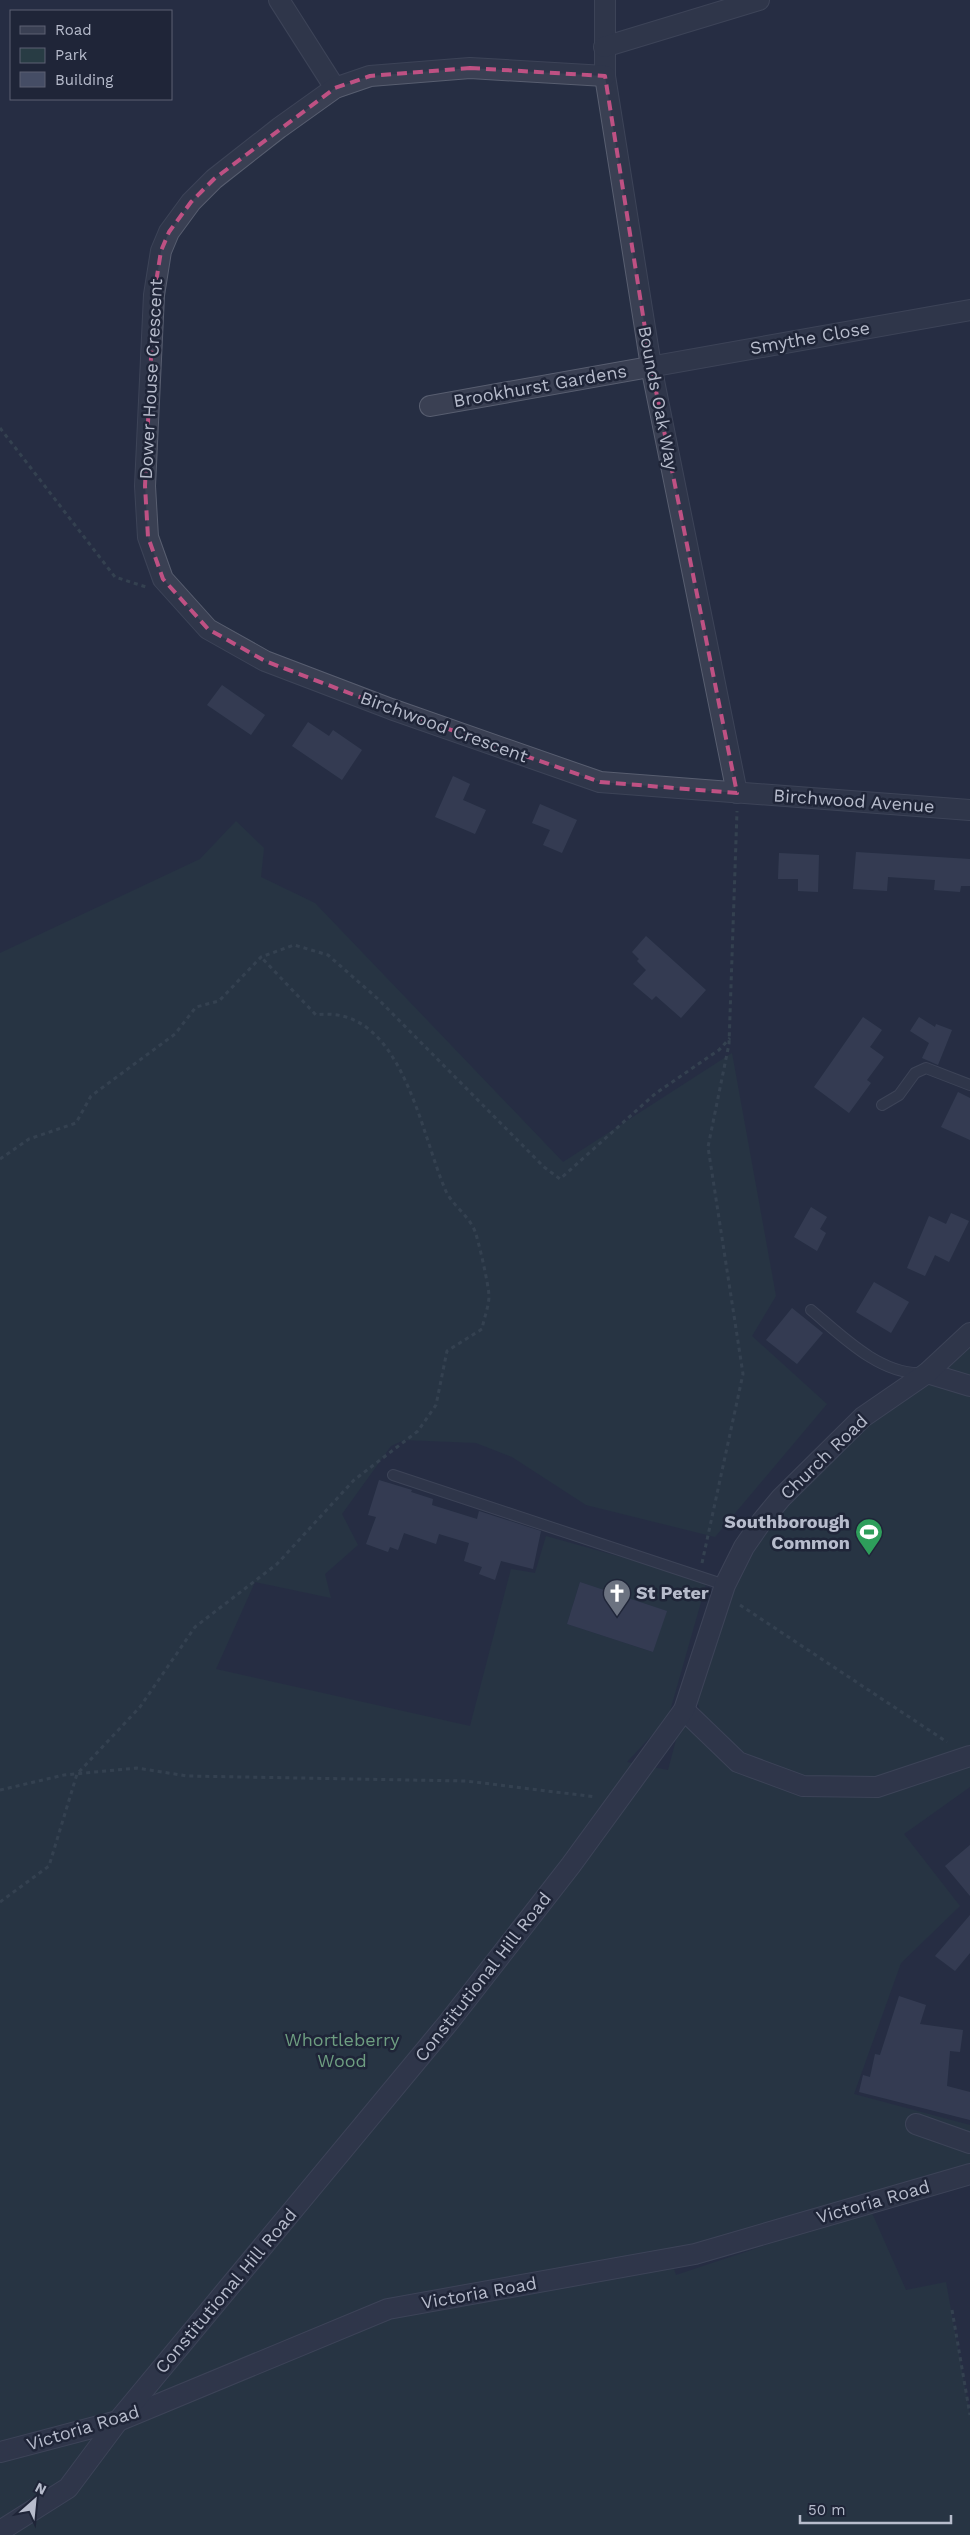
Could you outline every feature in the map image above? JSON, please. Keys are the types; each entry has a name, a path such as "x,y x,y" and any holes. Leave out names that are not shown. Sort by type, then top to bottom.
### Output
{"street":[{"path":"279,0 335,88"},
{"name":"Bounds Oak Way","path":"605,0 605,76 651,366 737,793"},
{"path":"604,47 759,0"},
{"name":"Dower House Crescent","path":"175,596 163,579 148,537 145,486 154,295 161,251 169,232 191,202 214,179 279,128 335,88 370,76 470,68 605,76"},
{"name":"Smythe Close","path":"651,366 970,310"},
{"name":"Brookhurst Gardens","path":"430,406 651,366"},
{"name":"Birchwood Crescent","path":"175,596 208,629 265,661 391,709 600,782 737,793"},
{"name":"Birchwood Avenue","path":"737,793 970,810"},
{"name":"Church Road","path":"684,1710 724,1590 744,1547 781,1498 863,1417 926,1373 970,1333"},
{"path":"926,1373 970,1386"},
{"path":"684,1710 738,1762 803,1786 877,1787 969,1756"},
{"name":"Constitutional Hill Road","path":"0,2531 68,2488 118,2421 448,2023 571,1865 684,1710"},
{"path":"916,2124 970,2143"},
{"name":"Victoria Road","path":"0,2452 118,2421 388,2309 695,2254 970,2174"}],"lane":[{"path":"882,1105 899,1095 915,1073 926,1068 970,1085"},
{"path":"811,1310 868,1355 894,1369 909,1374 926,1373"},
{"path":"393,1475 699,1578 724,1590"}],"path":[{"path":"0,428 115,577 175,596"},
{"path":"699,1578 743,1374 708,1147 730,1038 737,793"},
{"path":"0,1159 29,1138 76,1123 91,1096 175,1034 196,1007 219,1001 260,957 294,945 328,955 378,999 544,1167 560,1180 656,1093 719,1050 730,1038"},
{"path":"0,1902 49,1866 77,1774 140,1707 195,1627 276,1564 354,1480 418,1431 436,1405 447,1351 482,1329 489,1295 474,1229 445,1191 402,1072 387,1048 365,1024 333,1012 316,1015 260,957"},
{"path":"724,1590 969,1756"},
{"path":"0,1790 77,1774 137,1768 187,1776 466,1781 619,1799"},
{"path":"952,2310 970,2415"}],"highlighted area":[{"path":"470,68 605,76 651,366 737,793 600,782 391,709 265,661 208,629 163,579 148,537 145,486 154,295 161,251 169,232 191,202 214,179 335,88 370,76"}],"green space":[{"name":"Whortleberry Wood","path":"236,821 264,848 261,877 315,903 563,1162 732,1053 776,1296 752,1336 827,1404 715,1537 586,1505 512,1457 476,1443 404,1440 391,1446 342,1514 358,1545 325,1574 331,1598 255,1582 216,1669 470,1726 511,1569 535,1573 546,1536 707,1581 668,1718 627,1762 668,1770 684,1710 738,1762 803,1786 880,1786 970,1756 970,1787 904,1834 960,1906 901,1963 854,2094 970,2125 970,2174 669,2254 676,2275 832,2223 872,2213 906,2290 946,2282 970,2415 970,2535 0,2535 0,953 200,859","holes":["580,1582 666,1611 653,1652 567,1624"]},
{"name":"Southborough Common","path":"970,1345 970,1752 876,1777 829,1782 805,1780 731,1751 705,1725 697,1701 728,1597 756,1536 858,1432 955,1361"}],"building":[{"path":"222,685 265,715 251,735 207,705"},
{"path":"308,722 329,736 333,730 362,750 342,780 292,746"},
{"path":"453,776 470,784 463,800 486,810 475,834 435,817"},
{"path":"540,804 577,820 562,853 543,845 550,830 532,823"},
{"path":"856,852 970,859 970,886 961,886 960,892 934,890 935,880 888,877 887,891 853,889"},
{"path":"779,853 819,855 818,892 798,891 798,879 778,879"},
{"path":"646,936 706,990 681,1018 656,996 652,1000 633,984 646,970 637,961 639,959 632,952"},
{"path":"863,1017 882,1030 870,1047 884,1057 867,1080 871,1083 849,1113 814,1087"},
{"path":"919,1017 935,1027 936,1024 952,1030 938,1065 922,1058 929,1043 910,1031"},
{"path":"958,1092 970,1098 970,1140 941,1127"},
{"path":"811,1207 827,1217 820,1229 826,1233 817,1251 794,1237"},
{"path":"951,1213 969,1221 949,1262 935,1255 925,1276 907,1268 929,1216 946,1224"},
{"path":"874,1282 909,1302 891,1333 856,1312"},
{"path":"792,1308 823,1333 797,1364 766,1340"},
{"path":"379,1480 412,1490 411,1492 433,1499 432,1505 477,1519 479,1511 541,1531 533,1569 501,1561 495,1580 479,1574 482,1567 464,1561 469,1543 439,1534 436,1544 404,1533 398,1550 390,1547 388,1552 366,1544 376,1517 368,1515"},
{"name":"St Peter","path":"580,1582 667,1611 653,1652 567,1624"},
{"path":"970,1845 970,1896 945,1866"},
{"path":"970,1915 970,1953 955,1971 935,1956"},
{"path":"899,1996 926,2005 920,2024 963,2030 960,2052 950,2051 947,2086 970,2092 970,2120 859,2092 863,2075 870,2077 875,2054 880,2055"}],"place":[{"name":"Southborough Common","path":"869,1556"},
{"name":"St Peter","path":"617,1617"}]}
